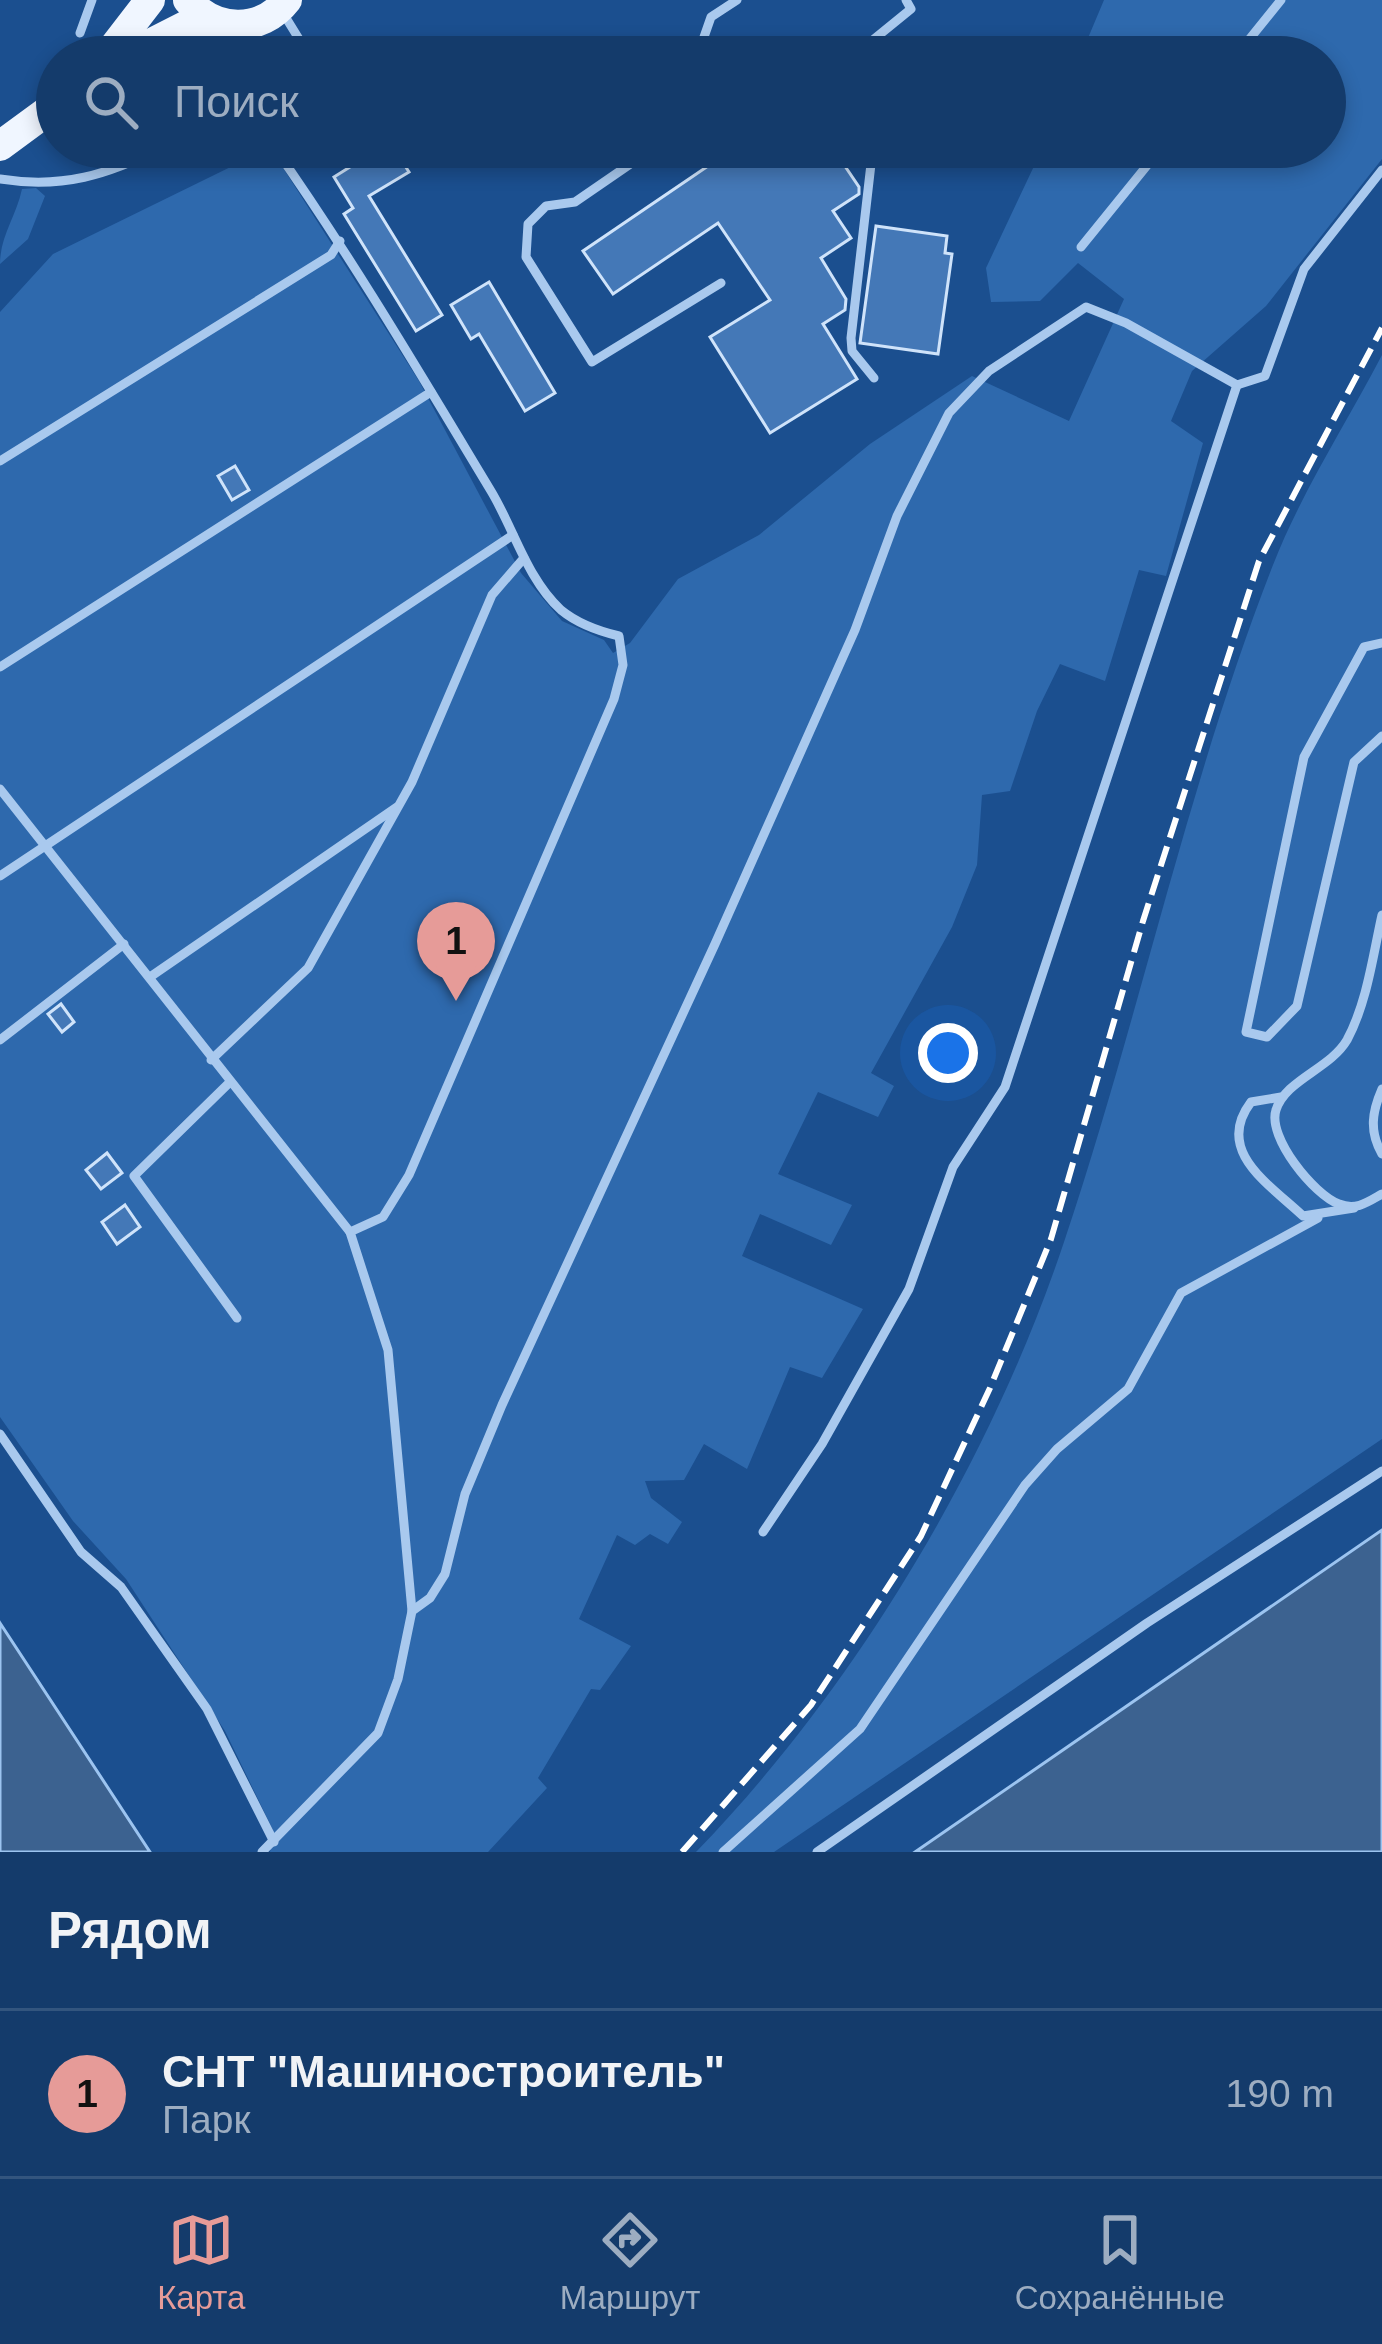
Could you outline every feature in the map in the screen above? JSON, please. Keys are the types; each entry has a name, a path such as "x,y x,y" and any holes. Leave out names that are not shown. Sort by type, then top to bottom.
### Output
{"main road":[{"path":"122,36 150,0"},
{"path":"188,0 233,24"},
{"path":"165,36 187,25 233,24 284,4"},
{"path":"0,146 36,121"}],"lane":[{"path":"80,33 92,0"},
{"path":"704,36 711,17 737,0"},
{"path":"877,36 911,8 906,0"},
{"path":"1251,36 1281,0"},
{"path":"284,4 299,36"},
{"path":"233,24 240,36"},
{"path":"0,179 39,185 107,176 122,168"},
{"path":"289,168 340,241 524,558 559,608 590,628 619,636 623,665 606,719 409,1174 383,1217 350,1232"},
{"path":"624,168 575,202 546,206 529,224 526,257 592,362 721,283"},
{"path":"871,168 851,338 852,351 874,378"},
{"path":"1081,247 1145,168"},
{"path":"412,1611 430,1598 445,1574 465,1495 502,1405 855,630 897,516 949,413 989,371 1086,307 1126,322 1237,385 1265,376 1304,269 1382,170"},
{"path":"0,461 331,255 340,241"},
{"path":"764,1532 822,1444 909,1289 953,1167 1005,1087 1237,385"},
{"path":"0,667 431,392"},
{"path":"0,876 513,535"},
{"path":"211,1060 308,968 398,806 492,595 524,558"},
{"path":"1382,643 1364,647 1304,757 1246,1032 1268,1037 1297,1006 1354,762 1382,736"},
{"path":"0,789 350,1232 388,1350 412,1611 398,1679 378,1733 262,1852"},
{"path":"150,977 398,806"},
{"path":"1318,1218 1303,1216 1237,1150 1234,1131 1251,1102 1281,1097 1322,1068 1346,1041 1382,915"},
{"path":"0,1040 124,944"},
{"path":"229,1083 134,1176 236,1318"},
{"path":"1382,1089 1373,1113 1373,1138 1382,1154"},
{"path":"1281,1097 1273,1117 1278,1140 1301,1172 1337,1204 1360,1207"},
{"path":"723,1852 860,1730 1025,1485 1057,1449 1128,1389 1181,1293 1318,1218 1360,1207 1382,1194"},
{"path":"0,1433 81,1552 121,1587 207,1709 274,1842"},
{"path":"817,1852 1147,1623 1382,1471"}],"shaded area":[{"path":"1104,0 1382,0 1382,159 1266,306 1192,371 1171,421 1203,443 1166,576 1139,570 1105,681 1060,664 1037,711 1010,791 982,795 977,865 952,927 871,1073 894,1086 878,1117 818,1092 778,1174 852,1205 831,1245 760,1214 742,1256 863,1309 822,1378 790,1367 747,1469 704,1444 684,1480 645,1481 651,1498 682,1522 668,1544 650,1534 635,1545 617,1535 579,1619 631,1646 600,1690 591,1689 538,1778 547,1788 488,1852 270,1852 273,1830 225,1731 126,1579 73,1521 0,1417 0,312 53,254 228,168 283,168 419,381 521,573 562,621 604,640 613,653 630,643 678,579 759,535 870,444 972,376 1069,421 1124,299 1078,263 1040,301 991,302 986,268 1033,168 1346,168 1346,36 1089,36"},
{"path":"36,188 45,196 28,239 0,264 22,189"},
{"path":"1382,355 1382,1439 774,1852 696,1852 811,1718 864,1644 958,1488 998,1406 1064,1242 1242,648 1297,512"},
{"path":"1382,1530 1382,1852 915,1852"},
{"path":"0,1623 150,1852 0,1852"}],"building":[{"path":"348,168 406,168 409,172 369,196 442,315 416,331 344,214 353,208 334,177"},
{"path":"705,168 846,168 859,194 833,211 851,238 821,258 846,299 845,310 823,324 857,379 770,433 710,337 770,300 718,223 613,294 583,251"},
{"path":"876,226 947,236 945,253 952,254 938,354 860,343"},
{"path":"489,282 555,393 525,411 479,334 471,339 451,305"},
{"path":"235,466 249,490 232,500 218,476"},
{"path":"61,1004 74,1022 62,1032 48,1014"},
{"path":"107,1153 122,1173 101,1189 86,1170"},
{"path":"125,1205 140,1227 117,1244 102,1222"}],"railway":[{"path":"682,1852 811,1705 921,1536 990,1388 1051,1239 1143,921 1259,561 1382,328"}],"place":[{"name":"СНТ \"Машиностроитель\"","path":"456,1001"}]}
